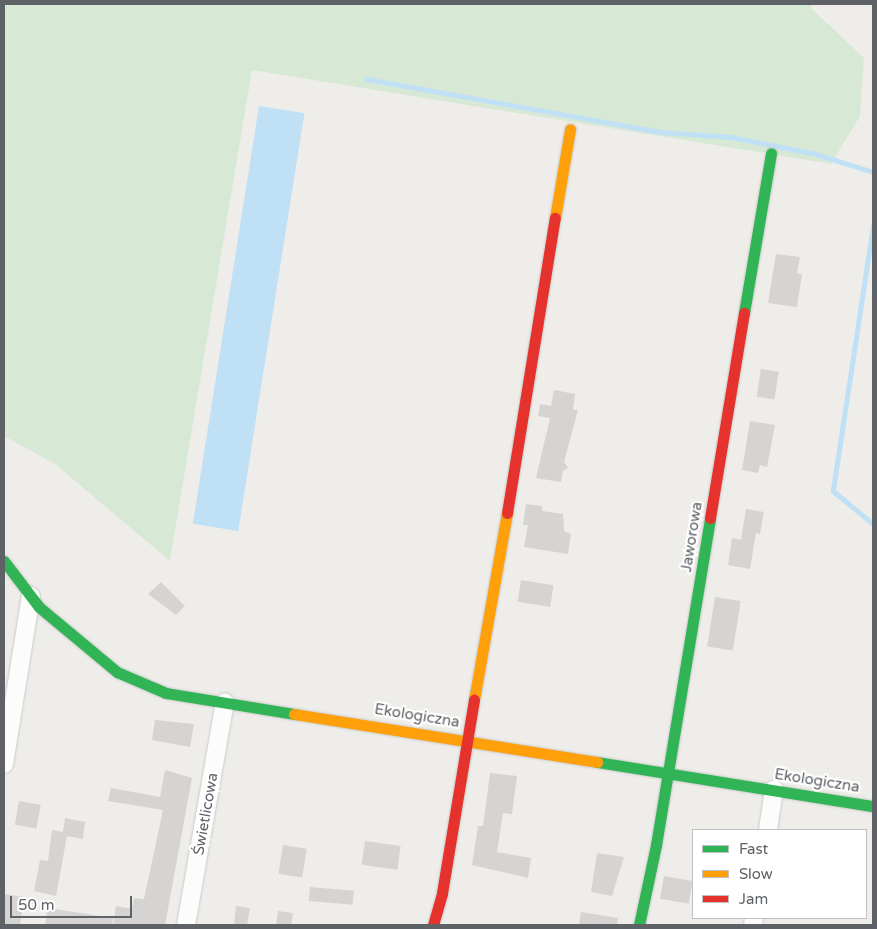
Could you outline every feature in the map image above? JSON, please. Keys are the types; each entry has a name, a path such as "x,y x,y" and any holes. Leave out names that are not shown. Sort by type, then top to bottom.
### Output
{"street":[{"path":"433,925 442,892 467,740 484,655 570,130"},
{"name":"Jaworowa","path":"639,925 668,772 771,153"},
{"name":"Ekologiczna","path":"4,561 39,607 117,672 166,693 873,806"},
{"path":"4,764 30,596"},
{"name":"Świetlicowa","path":"186,925 225,702"},
{"path":"768,829 774,790"}],"green space":[{"path":"4,4 814,4 810,7 864,58 860,116 831,164 252,70 170,561 55,464 4,436"}],"water":[{"path":"259,106 304,113 238,531 193,524"}],"building":[{"path":"776,254 800,257 797,273 802,274 797,307 768,303"},
{"path":"761,369 779,372 774,399 757,397"},
{"path":"554,390 575,394 573,410 578,410 564,462 568,468 563,471 561,482 536,478 550,418 538,416 540,404 551,406"},
{"path":"750,421 775,425 767,467 760,465 758,473 742,470"},
{"path":"526,504 542,506 542,511 563,514 564,531 571,534 568,554 524,547 528,525 523,525"},
{"path":"746,509 764,512 760,534 756,533 750,569 728,565 732,538 741,540"},
{"path":"521,580 554,585 550,607 518,602"},
{"path":"161,582 185,606 176,615 148,594"},
{"path":"715,597 741,601 733,650 707,646"},
{"path":"155,720 194,724 190,747 152,740"},
{"path":"165,770 192,778 165,925 113,925 116,906 132,909 134,898 144,899 163,810 108,801 111,788 160,797"},
{"path":"490,773 517,776 512,814 503,813 497,852 531,858 528,878 472,865 478,826 483,826"},
{"path":"19,801 41,805 36,828 15,825"},
{"path":"65,818 85,822 83,839 67,836 56,896 34,891 40,860 48,861 52,830 63,832"},
{"path":"365,841 401,846 397,870 362,865"},
{"path":"283,845 307,849 302,877 278,874"},
{"path":"597,853 624,857 612,896 591,892"},
{"path":"664,876 692,881 689,904 660,899"},
{"path":"310,887 354,891 353,905 309,901"},
{"path":"4,894 24,897 20,925 4,925"},
{"path":"236,906 250,908 247,925 234,925"},
{"path":"48,908 113,918 112,925 45,925"},
{"path":"278,911 293,913 291,925 276,925"},
{"path":"581,912 618,918 617,925 579,925"}],"waterway":[{"path":"366,79 660,132 731,137 816,154 873,172"},
{"path":"873,225 833,491 873,524"}],"traffic: fast":[{"path":"744,313 771,153"},
{"path":"639,925 656,845 710,518"},
{"path":"4,561 39,607 117,672 166,693 294,714"},
{"path":"597,762 873,806"}],"traffic: slow":[{"path":"555,218 570,129"},
{"path":"474,700 507,513"},
{"path":"294,714 597,762"}],"traffic: jam":[{"path":"507,513 555,218"},
{"path":"710,518 744,313"},
{"path":"433,925 442,893 474,700"}]}
